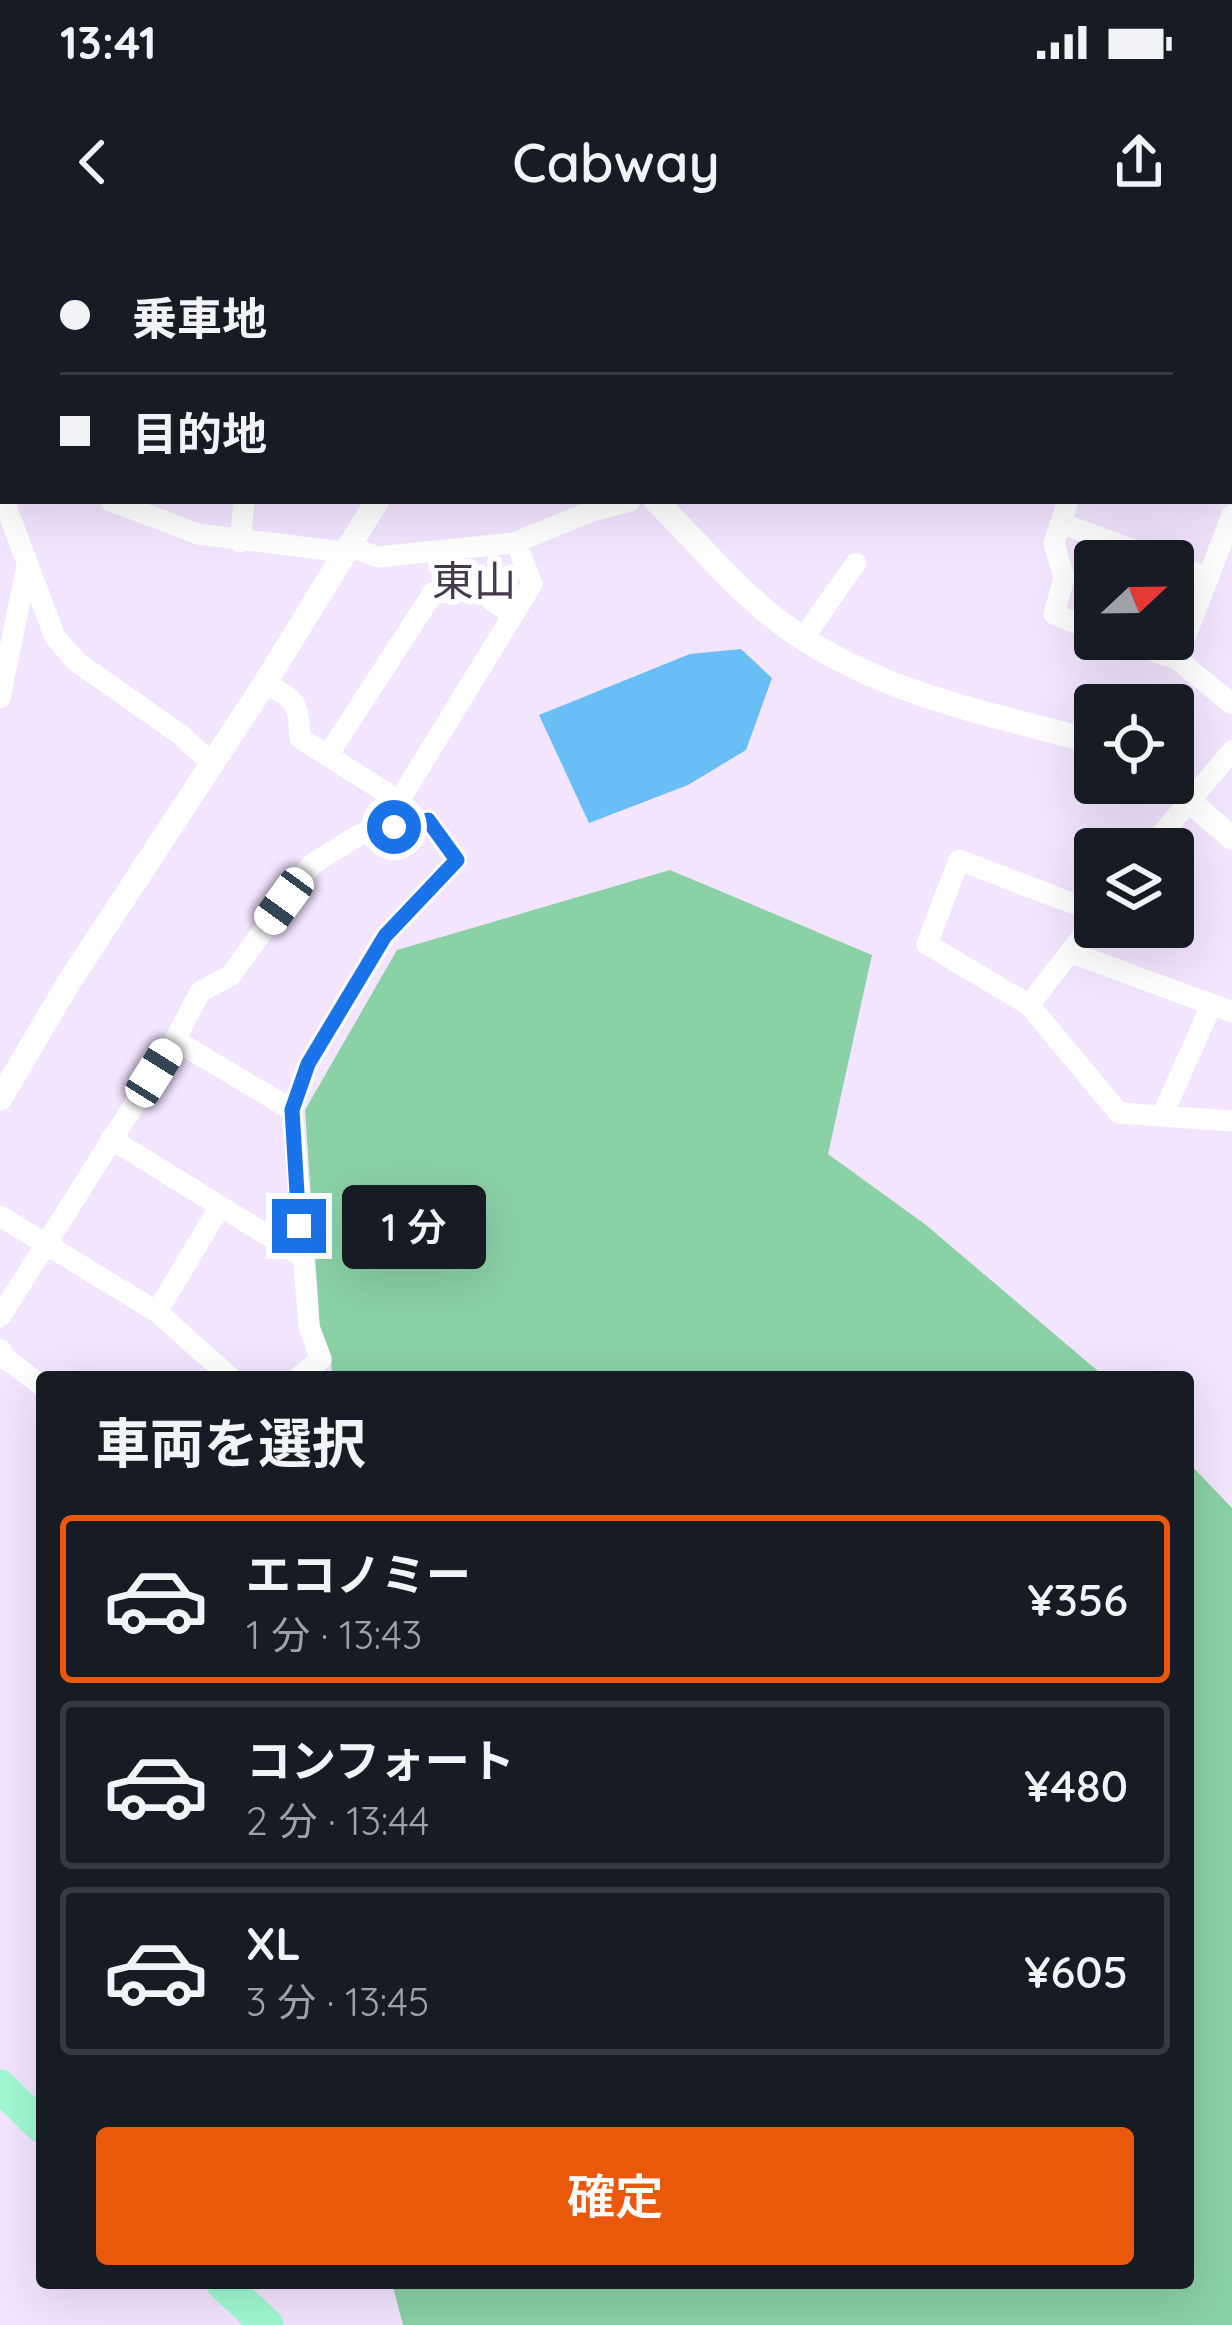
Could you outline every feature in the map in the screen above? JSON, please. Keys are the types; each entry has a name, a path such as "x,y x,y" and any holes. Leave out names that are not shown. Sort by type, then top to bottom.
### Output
{"main road":[{"path":"0,2086 36,2121"},
{"path":"228,2289 267,2325"}],"street":[{"path":"5,504 55,637 77,662 181,735 210,762"},
{"path":"240,542 244,504"},
{"path":"0,1099 375,504"},
{"path":"151,508 198,534 240,542 346,549 378,557 516,542 620,504"},
{"path":"659,504 772,616 840,662 888,684 1074,736"},
{"path":"1074,622 1054,614 1064,578 1054,543 1064,512 1120,540"},
{"path":"1194,617 1232,514"},
{"path":"265,683 291,697 298,707 300,738 399,801 532,584 516,542"},
{"path":"804,637 856,562"},
{"path":"0,698 27,566"},
{"path":"1194,573 1209,578"},
{"path":"328,755 433,593 477,590 513,615"},
{"path":"1179,660 1232,704"},
{"path":"1194,779 1232,752"},
{"path":"1193,804 1232,838"},
{"path":"0,1317 175,1040 200,992 231,974 311,865 359,835 428,820 457,860 385,936 308,1064 292,1110 309,1327 321,1360 307,1371"},
{"path":"1074,907 958,860 927,944 1029,1005 1119,1113 1232,1120"},
{"path":"1029,1005 1075,948"},
{"path":"1072,953 1221,1009 1162,1116"},
{"path":"175,1040 292,1110"},
{"path":"111,1139 301,1256"},
{"path":"157,1312 219,1208"},
{"path":"0,1216 157,1312 223,1371"},
{"path":"0,1349 36,1381"}],"green space":[{"path":"670,870 872,955 828,1154 926,1225 1098,1371 332,1371 320,1327 305,1110 397,950"},
{"path":"1194,1468 1232,1508 1232,2325 403,2325 394,2289 1194,2289"}],"water":[{"path":"741,649 772,678 746,750 688,785 589,823 539,715 690,654"}],"district":[{"name":"東山","path":"474,580"}],"route":[{"path":"299,1226 292,1110 308,1064 385,936 457,860 428,820 394,827"}]}
